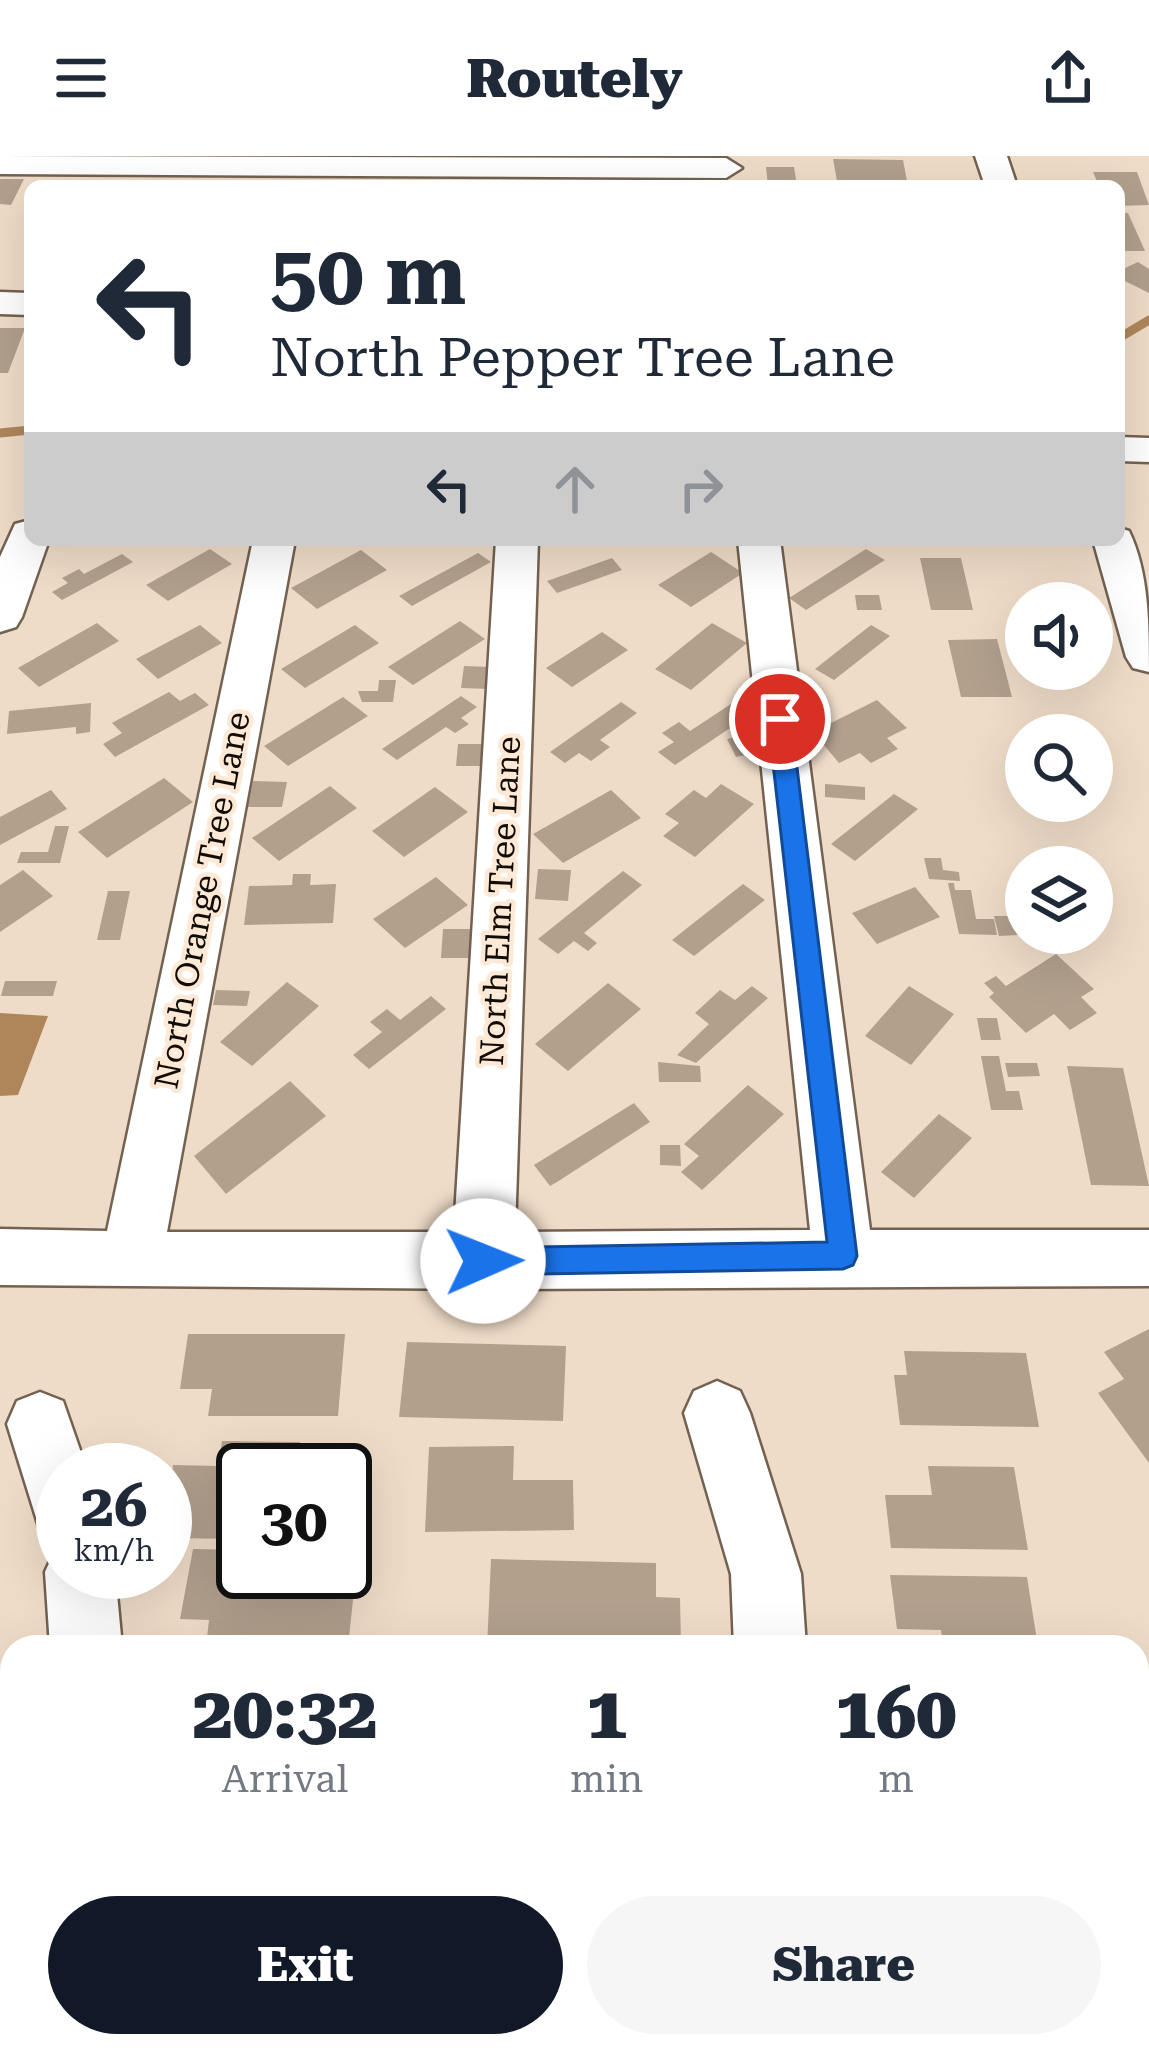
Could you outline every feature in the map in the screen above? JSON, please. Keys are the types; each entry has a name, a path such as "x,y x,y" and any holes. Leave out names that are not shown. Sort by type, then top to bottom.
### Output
{"street":[{"path":"0,164 726,168"},
{"path":"0,616 25,546"},
{"name":"North Orange Tree Lane","path":"131,1260 273,546"},
{"name":"North Elm Tree Lane","path":"483,1261 518,546"},
{"path":"760,546 843,1256"},
{"path":"1116,546 1149,657"},
{"path":"0,1257 1149,1258"},
{"path":"717,1413 766,1574 769,1635"},
{"path":"40,1424 46,1443"},
{"path":"82,1599 85,1635"}],"shaded area":[{"path":"0,1013 48,1016 18,1095 0,1096"}],"building":[{"path":"833,159 903,160 907,180 837,180"},
{"path":"766,167 794,167 796,180 767,180"},
{"path":"1093,172 1137,172 1149,205 1125,206 1125,180 1096,180"},
{"path":"0,179 24,179 11,205 0,204"},
{"path":"1125,213 1128,213 1145,251 1125,251"},
{"path":"1138,262 1149,269 1149,293 1125,281 1125,268"},
{"path":"0,328 24,328 8,373 0,373"},
{"path":"210,549 232,564 168,601 146,585"},
{"path":"866,549 885,560 806,610 789,598"},
{"path":"361,550 387,570 317,609 291,588"},
{"path":"711,552 743,573 691,607 658,585"},
{"path":"478,553 491,562 412,606 399,596"},
{"path":"122,554 133,562 62,600 52,592 68,583 62,578 79,569 84,574"},
{"path":"612,558 622,570 557,593 547,581"},
{"path":"920,558 961,558 973,610 931,610"},
{"path":"855,595 879,595 882,610 857,610"},
{"path":"460,621 485,639 413,685 388,667"},
{"path":"97,623 119,641 39,687 18,668"},
{"path":"712,623 747,643 691,690 655,669"},
{"path":"200,625 222,643 158,679 136,659"},
{"path":"355,625 379,643 305,688 281,669"},
{"path":"871,625 890,636 834,680 815,669"},
{"path":"602,632 628,650 572,687 546,668"},
{"path":"997,639 1005,690 1010,690 1012,697 961,697 948,640"},
{"path":"464,666 492,667 489,689 461,688"},
{"path":"379,680 396,680 393,702 362,702 358,691 378,691"},
{"path":"169,692 180,701 195,693 209,705 115,757 103,744 122,733 112,723"},
{"path":"461,696 477,707 461,718 469,724 455,733 446,727 397,760 382,749"},
{"path":"343,697 368,716 288,766 264,746"},
{"path":"737,700 754,712 675,765 658,752 674,742 662,733 679,722 690,731"},
{"path":"877,700 907,728 887,738 898,749 871,763 860,753 839,763 813,732"},
{"path":"621,702 637,713 600,740 610,747 591,761 579,753 565,763 550,752"},
{"path":"91,703 90,732 76,734 76,727 7,734 9,711"},
{"path":"751,734 760,752 736,757 727,739"},
{"path":"458,744 488,744 487,766 456,766"},
{"path":"164,778 193,802 107,858 78,832"},
{"path":"253,781 287,782 282,807 248,807"},
{"path":"721,784 754,804 695,857 663,836 679,823 665,814 694,790 706,798"},
{"path":"825,784 865,787 865,800 825,797"},
{"path":"330,786 357,808 279,861 252,838"},
{"path":"435,787 468,812 404,857 372,831"},
{"path":"51,790 67,809 0,845 0,817"},
{"path":"611,790 641,818 563,863 533,834"},
{"path":"894,794 918,809 855,861 831,844"},
{"path":"55,826 69,826 60,863 17,863 21,852 48,852"},
{"path":"924,858 941,858 943,870 959,872 960,881 929,879"},
{"path":"538,869 571,870 568,901 535,899"},
{"path":"23,870 53,896 0,932 0,885"},
{"path":"623,871 642,885 584,933 597,943 588,951 574,941 558,954 538,939"},
{"path":"293,874 311,874 310,885 336,884 333,923 244,925 249,886 292,885"},
{"path":"436,877 468,905 405,948 373,919"},
{"path":"948,883 954,883 955,890 971,890 976,919 994,919 997,935 959,934"},
{"path":"743,884 765,900 694,956 672,940"},
{"path":"915,887 940,917 877,944 852,913"},
{"path":"108,891 130,891 120,940 97,940"},
{"path":"994,916 1005,916 1005,936 999,936"},
{"path":"443,929 476,929 475,958 441,958"},
{"path":"1056,954 1094,989 1081,997 1097,1013 1070,1030 1054,1014 1026,1033 989,997 994,993 984,983 996,976 1006,986"},
{"path":"5,981 57,981 53,996 1,996"},
{"path":"287,982 319,1006 252,1066 220,1042"},
{"path":"608,983 641,1009 568,1071 535,1044"},
{"path":"752,986 768,998 696,1063 677,1055 709,1024 695,1013 720,990 735,1000"},
{"path":"909,986 954,1014 911,1065 865,1036"},
{"path":"216,990 250,991 247,1006 213,1005"},
{"path":"431,996 446,1009 369,1069 353,1055 382,1032 370,1022 387,1009 400,1020"},
{"path":"977,1018 997,1018 1001,1040 981,1040"},
{"path":"981,1056 999,1056 1006,1091 1019,1091 1023,1110 991,1110"},
{"path":"658,1062 700,1066 701,1082 659,1082"},
{"path":"1005,1063 1037,1063 1040,1076 1008,1077"},
{"path":"1067,1066 1123,1068 1149,1186 1091,1185"},
{"path":"290,1081 326,1116 226,1194 194,1156"},
{"path":"748,1085 784,1114 702,1190 681,1172 699,1156 684,1144"},
{"path":"634,1103 650,1122 550,1186 534,1165"},
{"path":"939,1114 972,1138 914,1198 881,1172"},
{"path":"660,1145 680,1145 681,1166 660,1165"},
{"path":"1149,1329 1149,1463 1098,1393 1124,1379 1104,1352"},
{"path":"188,1334 345,1334 338,1416 208,1416 212,1389 180,1389"},
{"path":"407,1342 566,1346 563,1421 399,1417"},
{"path":"904,1351 1026,1353 1039,1427 900,1425 894,1375 907,1375"},
{"path":"222,1441 300,1442 300,1443"},
{"path":"514,1446 513,1480 573,1480 574,1530 425,1532 429,1447"},
{"path":"192,1465 216,1466 216,1539 192,1538"},
{"path":"928,1466 1014,1467 1028,1550 891,1548 885,1495 932,1495"},
{"path":"193,1549 216,1549 216,1599 353,1599 349,1635 207,1635 209,1620 180,1619 184,1599 192,1599"},
{"path":"491,1559 656,1563 656,1597 680,1598 681,1635 488,1635"},
{"path":"890,1575 1027,1577 1036,1635 942,1635 941,1630 897,1629"}],"waterway":[{"path":"1125,334 1149,320"},
{"path":"0,433 24,431"}],"route":[{"path":"483,1261 843,1256 780,719"}]}
